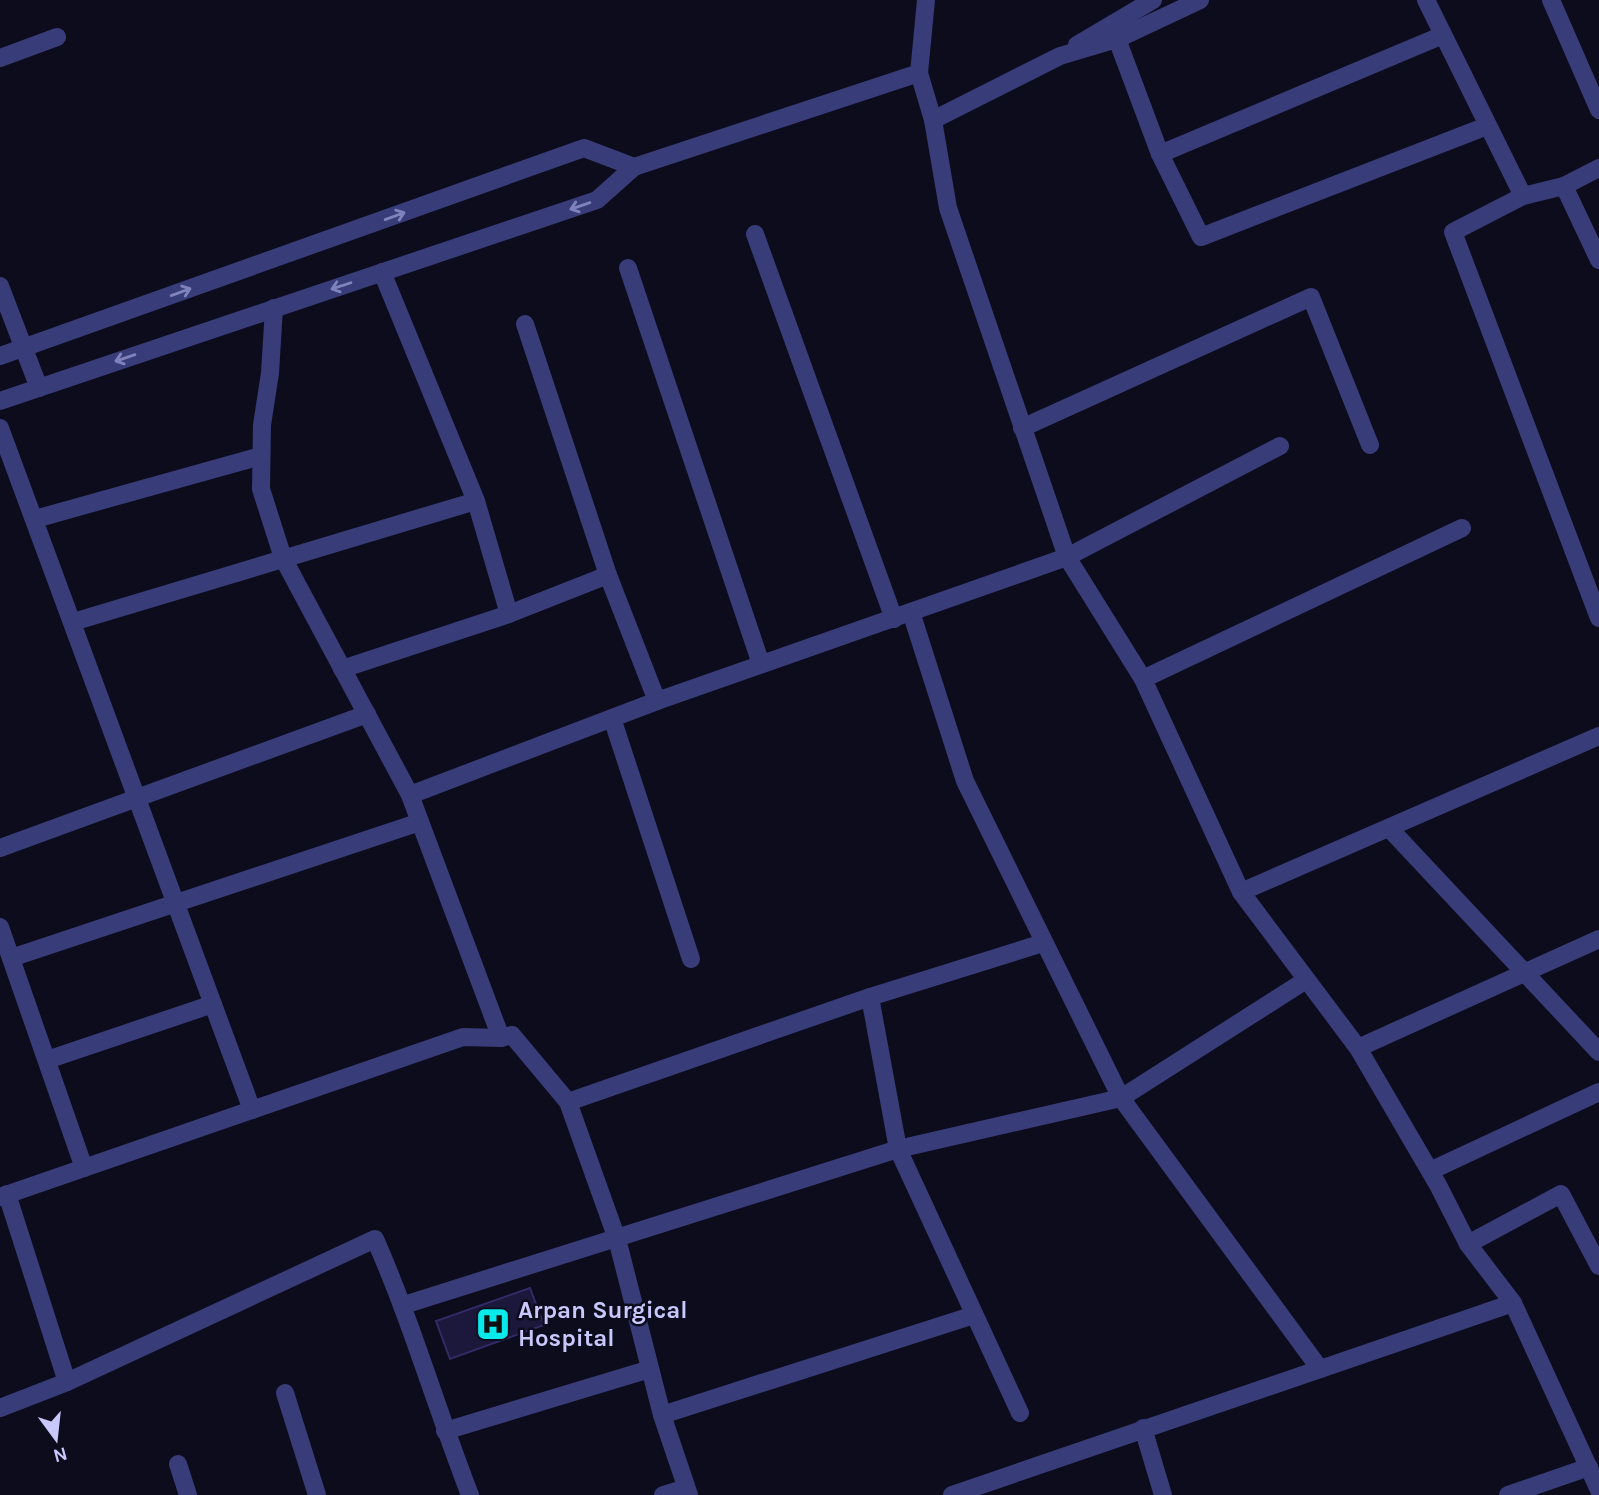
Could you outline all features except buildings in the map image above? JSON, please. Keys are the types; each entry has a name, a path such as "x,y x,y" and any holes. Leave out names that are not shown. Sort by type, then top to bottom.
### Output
{"street":[{"path":"926,0 919,73 933,120 948,208 1067,557 1143,679 1241,892 1358,1048 1430,1171 1468,1244 1513,1303 1599,1490"},
{"path":"933,120 1060,56 1153,0"},
{"path":"1060,56 1117,39 1200,0"},
{"path":"1426,0 1523,197"},
{"path":"1551,0 1599,110"},
{"path":"1160,154 1443,35"},
{"path":"0,58 57,37"},
{"path":"1117,39 1160,154 1201,237 1487,125"},
{"path":"0,401 597,200 634,167 919,73"},
{"path":"0,356 584,148 634,167"},
{"path":"1599,168 1564,186 1523,197 1453,232 1599,618"},
{"path":"1564,186 1599,260"},
{"path":"755,234 894,619"},
{"path":"628,268 761,664"},
{"path":"382,272 476,501 509,614"},
{"path":"0,286 39,388"},
{"path":"1022,428 1311,297 1370,445"},
{"path":"274,309 261,456 261,489 283,558 410,795 501,1038"},
{"path":"525,324 608,575 657,701"},
{"path":"0,428 252,1110"},
{"path":"410,795 657,701 1067,557 1280,446"},
{"path":"35,519 261,456"},
{"path":"73,622 476,501"},
{"path":"1143,679 1462,528"},
{"path":"342,669 509,614 608,575"},
{"path":"911,612 965,781 1121,1098 1320,1369"},
{"path":"0,848 367,714"},
{"path":"612,718 691,959"},
{"path":"1241,892 1599,736"},
{"path":"11,958 420,822"},
{"path":"1389,828 1599,1052"},
{"path":"0,927 84,1168"},
{"path":"1358,1048 1599,939"},
{"path":"568,1102 870,997 1043,943"},
{"path":"404,1305 898,1149 1121,1098 1306,980"},
{"path":"870,997 898,1149 1020,1413"},
{"path":"47,1060 213,1004"},
{"path":"67,1382 4,1196 463,1037 501,1038 512,1035 568,1102 617,1239 662,1415 688,1491 663,1495"},
{"path":"1430,1171 1599,1092"},
{"path":"1468,1244 1561,1194 1599,1266"},
{"path":"0,1408 67,1382 375,1239 404,1305 445,1431 470,1495"},
{"path":"952,1495 1513,1303"},
{"path":"662,1415 974,1315"},
{"path":"445,1431 650,1370"},
{"path":"285,1393 317,1495"},
{"path":"1143,1428 1163,1495"},
{"path":"178,1464 188,1495"},
{"path":"1508,1495 1589,1467"}],"place":[{"name":"Arpan Surgical Hospital","path":"493,1324"}]}
